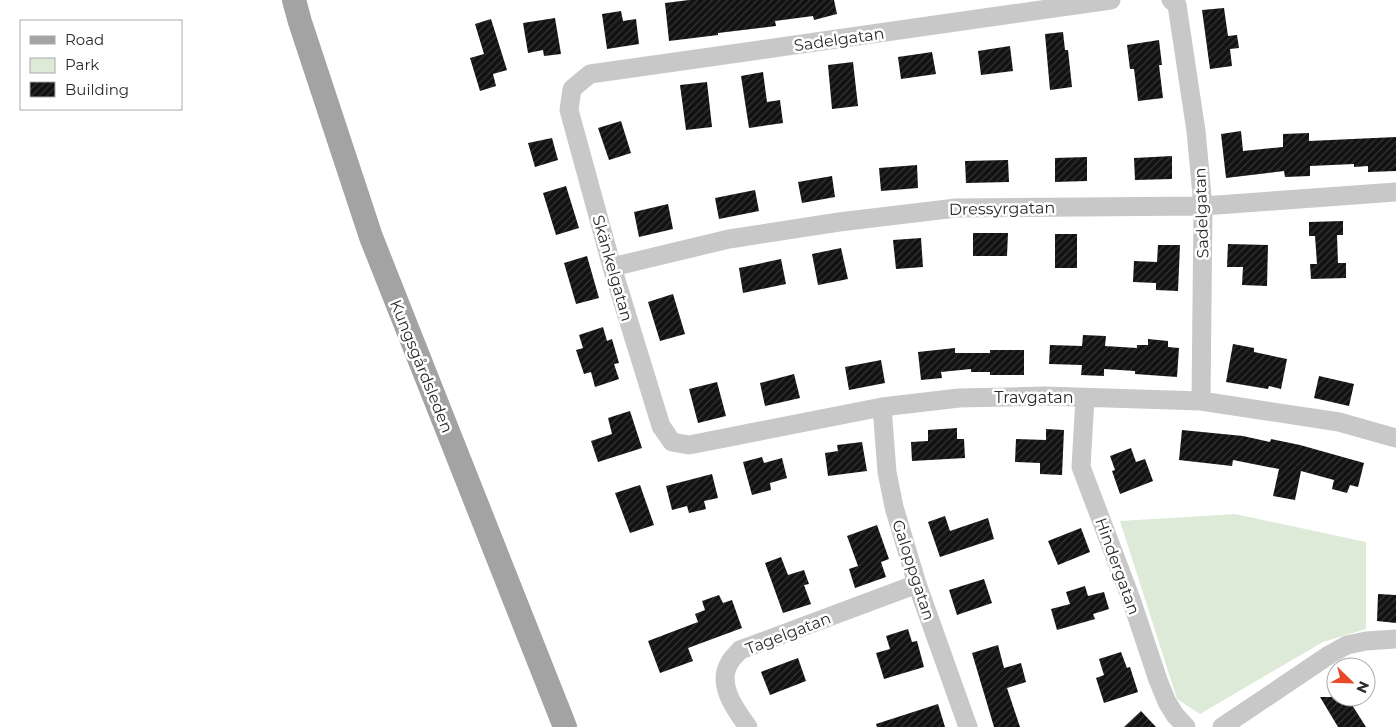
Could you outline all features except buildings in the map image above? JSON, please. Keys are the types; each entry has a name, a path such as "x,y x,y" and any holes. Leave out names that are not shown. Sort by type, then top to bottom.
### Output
{"main road":[{"name":"Kungsgårdsleden","path":"294,0 371,237 566,727"}],"street":[{"name":"Sadelgatan","path":"572,89 590,74 1111,0"},
{"name":"Sadelgatan","path":"1171,0 1177,5 1196,131 1203,206 1201,401"},
{"name":"Skänkelgatan","path":"572,89 569,110 612,267 661,426 672,442"},
{"name":"Dressyrgatan","path":"612,267 729,239 839,222 956,208 1203,206 1396,192"},
{"name":"Travgatan","path":"672,442 689,445 882,408 959,398 1045,396 1201,401 1339,422 1396,438"},
{"name":"Hindergatan","path":"1085,398 1081,468 1158,680 1167,702 1186,727"},
{"name":"Galoppgatan","path":"882,408 887,472 894,507 917,584 968,727"},
{"name":"Tagelgatan","path":"748,727 727,695 725,683 725,672 730,661 740,650 917,584"},
{"path":"1222,727 1329,655 1347,645 1366,641 1396,639"}],"green space":[{"path":"1235,514 1366,542 1366,629 1323,642 1200,714 1177,699 1120,521"}]}
